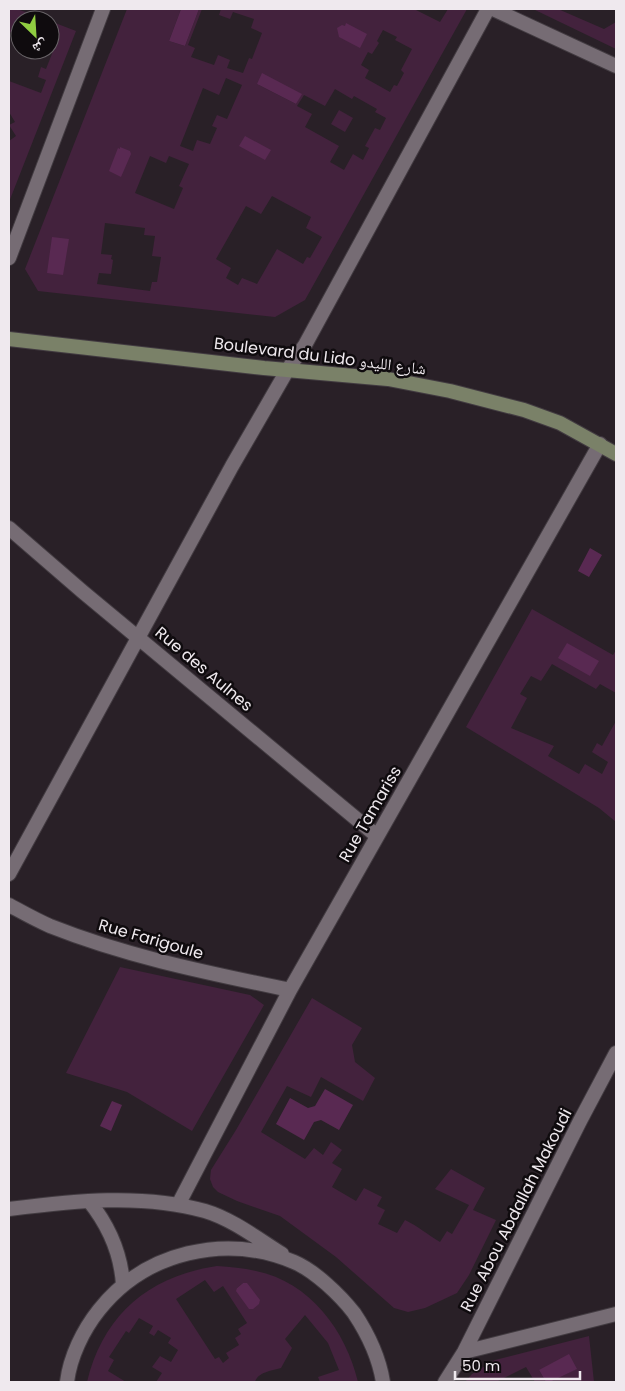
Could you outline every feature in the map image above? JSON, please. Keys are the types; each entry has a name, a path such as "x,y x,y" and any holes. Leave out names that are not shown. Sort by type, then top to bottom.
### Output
{"main road":[{"name":"Boulevard du Lido شارع الليدو","path":"9,339 264,368 388,379 488,399 524,410 560,423 616,454"}],"street":[{"path":"9,258 103,9"},
{"path":"9,874 232,466 288,369 305,345 488,9"},
{"path":"493,9 616,66"},
{"name":"Rue Tamariss","path":"178,1206 290,990 600,444"},
{"name":"Rue des Aulnes","path":"9,528 138,638 378,836"},
{"name":"Rue Farigoule","path":"9,905 48,925 146,959 290,990"},
{"name":"Rue Abou Abdallah Makoudi","path":"445,1382 464,1352 616,1053"},
{"path":"89,1201 103,1219 115,1244 122,1271 123,1285"},
{"path":"9,1209 89,1201 139,1201 207,1212 230,1222 323,1281 344,1301 362,1325 375,1351 383,1382"},
{"path":"67,1382 73,1357 82,1337 93,1318 107,1300 123,1285 163,1261 208,1249 231,1248 254,1251 295,1263"},
{"path":"464,1352 616,1314"}],"shaded area":[{"path":"9,9 20,10 10,10 9,32"},
{"path":"127,9 181,9 169,41 185,46 199,9 202,9 188,45 195,48 191,57 214,65 218,55 230,60 227,68 243,73 249,58 252,59 262,33 251,28 254,19 233,12 230,19 219,15 221,9 414,9 440,22 448,9 467,9 305,300 275,317 38,291 25,269","holes":["383,30 397,37 395,40 412,49 401,70 404,73 397,86 394,85 390,92 365,78 369,70 361,65 368,52 372,54 379,43 377,41","226,78 242,85 227,119 217,115 212,126 217,128 210,144 197,140 193,151 180,146 203,88 219,95","257,84 301,94 296,104","335,89 352,99 354,96 377,109 375,112 386,118 380,130 375,128 365,146 369,148 363,160 353,154 344,170 330,162 339,146 305,127 312,114 297,106 304,95 325,106","150,156 166,163 169,156 189,164 179,186 183,188 174,209 135,193","272,196 311,217 306,228 322,237 310,258 307,257 303,264 277,249 257,284 242,278 238,285 226,278 231,268 216,259 246,206 261,214","105,223 145,228 144,235 155,236 152,256 161,257 157,282 152,282 150,291 97,284 99,273 111,274 112,255 101,254"]},
{"path":"181,9 199,9 185,46 169,41"},
{"path":"533,9 558,9 604,29 616,22 616,49"},
{"path":"346,23 367,34 360,48 339,37 337,28 342,25 345,26"},
{"path":"60,25 76,31 9,202 9,141 16,136 9,125 15,122 9,112 9,81 41,93 46,80 38,77 41,67 46,69 50,60 60,60"},
{"path":"262,73 302,94 296,104 257,84"},
{"path":"339,110 353,118 345,132 331,124"},
{"path":"245,136 271,150 265,160 239,146"},
{"path":"120,147 130,151 131,154 121,177 109,171"},
{"path":"52,237 69,239 63,275 47,273"},
{"path":"590,548 602,555 589,577 578,571"},
{"path":"532,609 613,655 616,650 616,693 600,684 596,689 552,664 541,681 531,676 520,694 527,698 511,728 554,746 548,756 579,774 585,764 602,774 608,762 592,752 597,743 602,746 616,721 616,822 599,808 466,727"},
{"path":"567,643 599,661 590,676 558,658"},
{"path":"120,967 250,995 264,1005 192,1131 127,1092 66,1073"},
{"path":"312,998 362,1028 352,1045 355,1062 375,1078 363,1101 321,1077 311,1097 287,1086 261,1132 305,1159 314,1148 323,1155 331,1142 342,1150 332,1163 342,1169 332,1187 356,1201 364,1188 382,1197 377,1206 385,1210 378,1224 397,1233 405,1220 440,1242 447,1231 452,1234 469,1205 435,1189 451,1169 485,1188 473,1210 496,1220 469,1275 457,1293 425,1308 408,1312 394,1308 336,1257 280,1216 237,1201 218,1192 213,1187 210,1179 211,1170"},
{"path":"325,1089 353,1105 339,1130 321,1120 314,1122 304,1140 276,1124 290,1098 308,1108 315,1106"},
{"path":"112,1101 122,1105 111,1131 100,1126"},
{"path":"217,1266 241,1268 275,1277 293,1286 323,1311 335,1327 345,1345 358,1382 320,1382 318,1377 339,1370 328,1343 305,1315 285,1339 292,1348 281,1368 262,1374 255,1382 156,1382 162,1373 152,1367 160,1356 171,1362 178,1350 168,1343 171,1338 158,1330 154,1336 149,1333 153,1326 139,1318 129,1333 126,1331 109,1357 114,1360 108,1371 126,1382 87,1382 94,1358 117,1318 150,1289 170,1279 193,1271","holes":["205,1280 214,1292 223,1286 247,1323 238,1329 241,1334 235,1338 239,1345 226,1353 229,1358 223,1363 219,1357 215,1359 176,1299","243,1283 246,1284 259,1302 252,1308 237,1290"]},
{"path":"243,1283 247,1283 260,1300 259,1304 253,1309 249,1309 236,1291"},
{"path":"589,1336 594,1382 550,1382 576,1369 539,1370 546,1382 535,1382 526,1367 496,1382 465,1382 472,1374 495,1360"},
{"path":"569,1354 577,1369 550,1382 546,1382 539,1370"}]}
